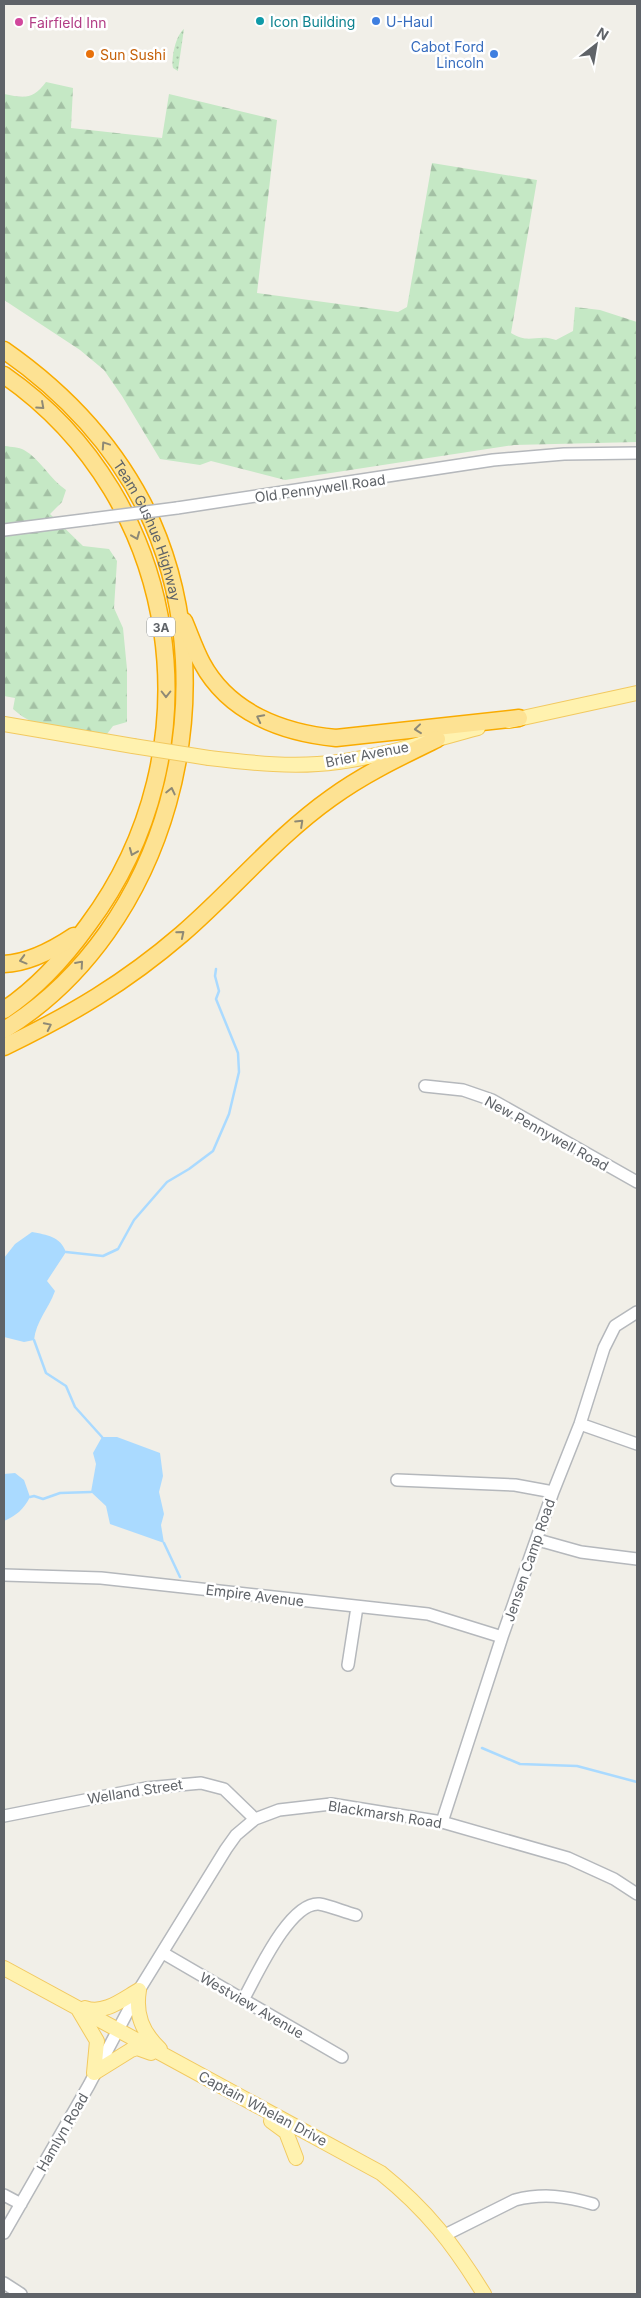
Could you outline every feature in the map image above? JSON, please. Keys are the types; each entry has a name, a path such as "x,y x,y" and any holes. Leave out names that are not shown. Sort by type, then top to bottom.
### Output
{"highway":[{"name":"Team Gushue Highway","path":"4,350 66,400 100,437 129,480 151,521 163,552 171,582 182,643 183,707 178,762 171,796 159,834 132,892 100,940 55,989 4,1030"},
{"name":"Team Gushue Highway","path":"4,375 20,386 60,422 90,455 111,486 136,536 150,572 158,608 166,694 165,723 155,788 146,819 128,862 94,918 60,961 39,982 4,1010"},
{"path":"171,582 203,664 228,696 256,717 282,728 308,735 336,738 519,718"},
{"path":"4,1047 83,1007 116,985 183,933 304,819 330,798 357,780 437,739"},
{"path":"4,964 26,960 58,946 94,918"}],"main road":[{"name":"Brier Avenue","path":"4,724 209,758 294,766 375,756 519,718 637,693"},
{"name":"Captain Whelan Drive","path":"4,1968 381,2174 403,2191 445,2235 480,2291"},
{"path":"74,2005 89,2010 102,2010 139,1990"},
{"path":"139,1990 138,2013 140,2021 150,2040 171,2059"},
{"path":"74,2005 97,2041 98,2053 94,2074"},
{"path":"94,2074 136,2048 171,2059"},
{"path":"199,2073 203,2083 284,2130 296,2158"},
{"path":"466,2266 476,2272 494,2294"}],"street":[{"name":"Old Pennywell Road","path":"4,530 300,492 493,460 564,454 637,453"},
{"name":"New Pennywell Road","path":"425,1086 463,1090 492,1100 637,1182"},
{"name":"Jensen Camp Road","path":"442,1822 502,1637 538,1540 553,1492 580,1424 609,1335 624,1319 637,1312"},
{"path":"580,1424 637,1444"},
{"path":"397,1480 515,1485 553,1492"},
{"path":"538,1540 581,1552 637,1559"},
{"name":"Empire Avenue","path":"4,1575 101,1578 428,1614 502,1637"},
{"path":"348,1665 357,1607"},
{"name":"Welland Street","path":"4,1816 137,1790 201,1783 224,1789 255,1819"},
{"name":"Blackmarsh Road","path":"117,2030 139,1990 236,1835 255,1819 279,1810 332,1804 442,1822 568,1858 614,1879 637,1894"},
{"path":"244,2000 286,1925 301,1910 318,1904 356,1915"},
{"name":"Westview Avenue","path":"163,1953 342,2057"},
{"name":"Hamlyn Road","path":"4,2233 117,2030"},
{"path":"4,2194 21,2204"},
{"path":"445,2235 515,2200 526,2197 564,2196 593,2204"},
{"path":"4,2283 21,2294"}],"green space":[{"path":"184,29 178,71 173,68 173,52 176,41"},
{"path":"46,82 73,88 71,128 162,138 169,94 277,120 257,293 398,312 407,307 432,163 537,180 511,333 529,339 549,338 556,340 573,331 575,307 600,310 637,322 637,442 514,445 285,480 211,461 200,465 160,459 104,370 80,350 4,300 4,94 23,97 32,95"},
{"path":"4,441 5,446 20,448 30,454 66,490 62,502 50,514 83,546 109,549 117,561 114,608 123,628 127,669 127,722 113,726 107,734 70,732 45,727 23,717 13,709 15,698 4,696"}],"water":[{"path":"32,1232 57,1239 66,1252 47,1281 55,1291 37,1327 34,1340 24,1342 4,1337 4,1258 15,1244"},
{"path":"102,1437 117,1437 160,1453 163,1476 159,1492 164,1514 161,1525 164,1543 110,1524 106,1506 91,1492 96,1464 93,1453"},
{"path":"15,1473 24,1480 30,1497 19,1512 4,1521 4,1474"}],"waterway":[{"path":"66,1252 103,1256 118,1249 134,1220 167,1182 189,1169 213,1151 229,1114 239,1072 238,1053 216,999 219,991 215,976 216,969"},
{"path":"34,1340 46,1373 66,1386 75,1407 102,1437"},
{"path":"30,1497 34,1496 43,1499 60,1493 91,1492"},
{"path":"164,1543 180,1577"},
{"path":"482,1748 520,1764 577,1766 637,1782"}],"place":[{"name":"Icon Building","path":"260,21"},
{"name":"U-Haul","path":"376,21"},
{"name":"Fairfield Inn","path":"19,22"},
{"name":"Sun Sushi","path":"90,54"},
{"name":"Cabot Ford Lincoln","path":"494,54"}]}
